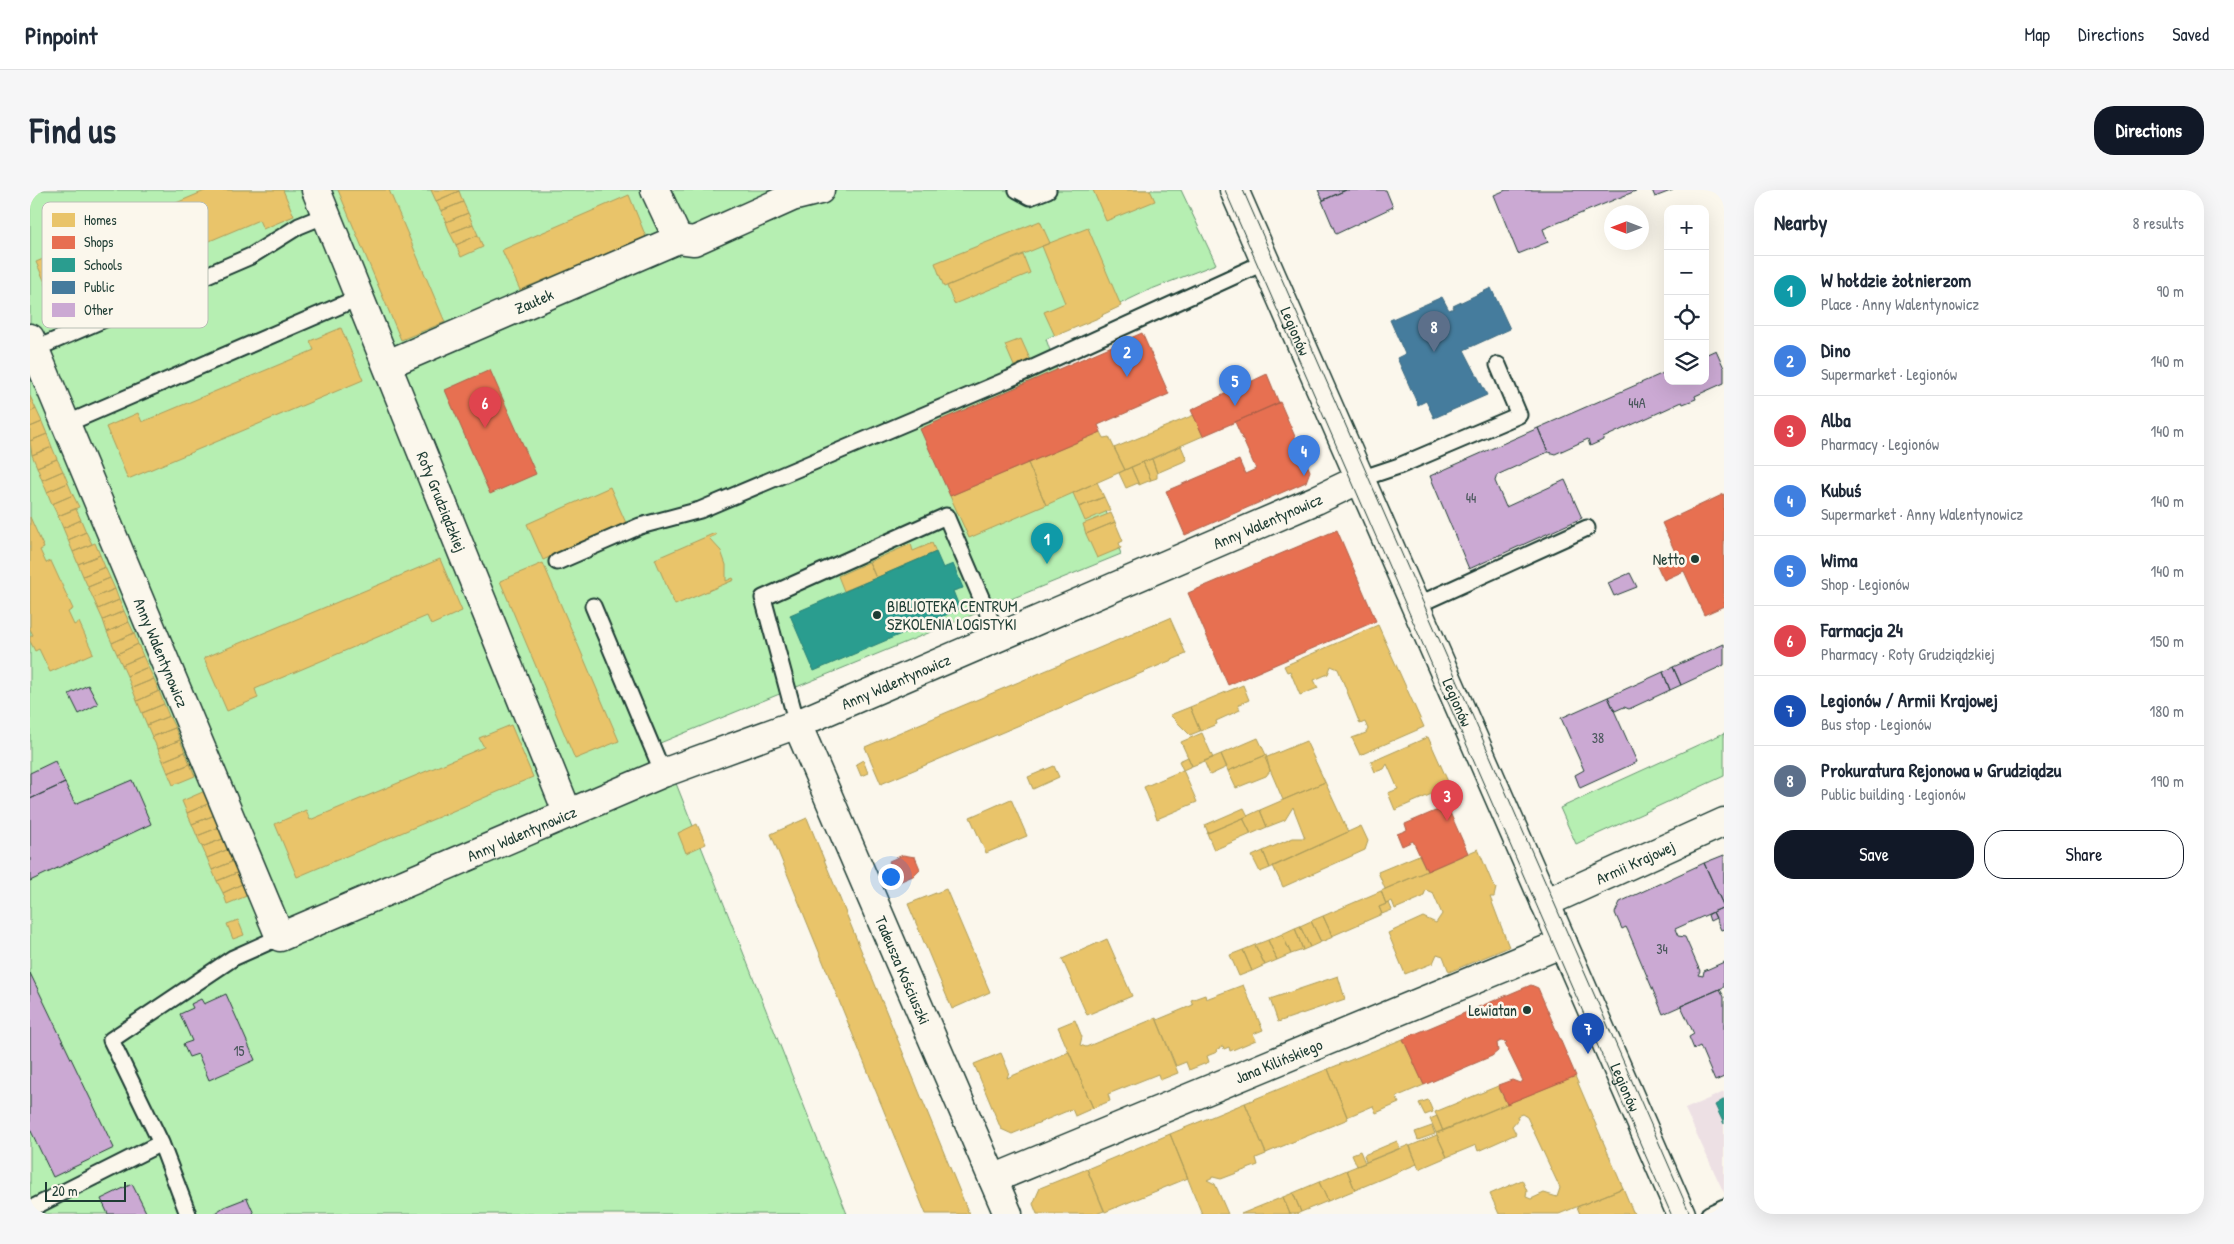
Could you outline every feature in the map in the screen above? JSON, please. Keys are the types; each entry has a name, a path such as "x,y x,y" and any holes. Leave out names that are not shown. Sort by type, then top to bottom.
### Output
{"street":[{"path":"655,190 678,239"},
{"name":"Zaułek","path":"388,364 678,239 694,241 792,197 820,190"},
{"name":"Legionów","path":"1234,190 1680,1214"},
{"name":"Roty Grudziądzkiej","path":"321,202 388,364 568,814"},
{"name":"Anny Walentynowicz","path":"32,344 280,937 663,773 797,724 1316,500 1360,479"},
{"name":"Tadeusza Kościuszki","path":"797,724 1008,1214"},
{"name":"Armii Krajowej","path":"1545,903 1724,822"},
{"name":"Jana Kilińskiego","path":"993,1179 1563,943"}],"lane":[{"path":"1017,190 1030,196 1048,190"},
{"path":"208,274 252,256 299,226 321,202"},
{"path":"557,562 640,526 700,510 991,387 1265,262"},
{"path":"66,424 360,297"},
{"path":"32,344 72,328"},
{"path":"1360,479 1400,466 1519,415 1498,365"},
{"path":"797,724 764,598 946,516 998,637"},
{"path":"1415,606 1587,528"},
{"path":"593,606 663,773"},
{"path":"188,1214 161,1143 111,1040 233,958 280,937"},
{"path":"30,1209 161,1143"},
{"path":"1709,1214 1724,1208"}],"shaded area":[{"path":"1724,1092 1724,1193 1685,1109"}],"green space":[{"path":"30,190 1181,190 1216,264 1149,290 1046,339 1121,554 660,743 847,1214 30,1214"},
{"path":"1724,733 1724,776 1576,844 1560,808"}],"building: Homes":[{"path":"207,190 283,190 294,216 263,229 259,220 208,242 208,202 178,202"},
{"path":"338,190 389,190 445,322 401,340"},
{"path":"431,190 458,190 459,191 436,201"},
{"path":"1093,190 1150,190 1155,201 1106,221"},
{"path":"459,191 463,202 441,211 436,201"},
{"path":"629,195 646,237 520,290 502,250"},
{"path":"463,202 468,213 446,222 441,211"},
{"path":"468,213 473,224 450,233 446,222"},
{"path":"1040,221 1050,243 944,287 935,263"},
{"path":"473,224 478,235 456,245 450,233"},
{"path":"1088,228 1121,306 1103,316 1055,336 1044,312 1065,303 1042,246"},
{"path":"478,235 483,247 461,257 456,245"},
{"path":"1023,255 1030,273 954,304 947,286"},
{"path":"42,259 42,276 36,262"},
{"path":"341,328 363,380 128,479 106,427 138,413 142,422 314,350 310,341"},
{"path":"1021,339 1030,359 1014,366 1005,345"},
{"path":"30,396 36,409 30,412"},
{"path":"36,409 42,422 30,427 30,412"},
{"path":"1194,415 1203,436 1125,470 1114,448"},
{"path":"42,422 47,434 30,441 30,427"},
{"path":"1101,432 1104,438 1109,437 1125,470 1046,505 1028,463"},
{"path":"47,434 52,447 32,455 30,441"},
{"path":"1181,446 1187,460 1157,473 1152,459"},
{"path":"52,447 57,459 37,467 32,455"},
{"path":"57,459 63,471 42,480 37,467"},
{"path":"1152,459 1157,478 1151,480 1143,462"},
{"path":"1143,462 1151,480 1139,485 1131,467"},
{"path":"1028,463 1046,505 969,538 950,496"},
{"path":"1131,467 1138,483 1126,488 1119,473"},
{"path":"63,471 68,483 47,492 42,480"},
{"path":"1097,482 1104,497 1079,507 1073,493"},
{"path":"68,483 73,495 52,504 47,492"},
{"path":"610,487 626,523 543,560 527,524"},
{"path":"73,495 79,507 58,516 52,504"},
{"path":"1104,497 1110,510 1085,521 1079,507"},
{"path":"76,509 81,520 63,528 58,516"},
{"path":"1111,513 1115,522 1086,534 1083,524"},
{"path":"30,517 44,548 40,550 46,563 51,561 73,609 68,612 74,625 79,622 93,653 50,672 39,649 35,651 30,641 30,637 33,635 30,629"},
{"path":"81,520 86,532 68,540 63,528"},
{"path":"1115,522 1123,541 1119,543 1121,548 1097,558 1086,534"},
{"path":"86,532 92,544 73,552 68,540"},
{"path":"715,533 716,535 709,538 721,551 726,565 726,581 733,578 734,580 675,605 655,559"},
{"path":"95,543 100,555 78,564 73,552"},
{"path":"932,543 936,552 876,578 869,562 911,544 913,551"},
{"path":"100,555 105,567 83,576 78,564"},
{"path":"440,559 462,611 431,625 427,616 255,689 258,698 227,711 204,658"},
{"path":"869,562 876,578 844,591 838,576"},
{"path":"543,563 619,741 575,759 500,581"},
{"path":"105,567 110,578 88,587 83,576"},
{"path":"110,578 115,589 93,598 88,587"},
{"path":"115,589 119,600 98,609 93,598"},
{"path":"119,600 124,611 103,620 98,609"},
{"path":"124,611 129,622 107,632 103,620"},
{"path":"1170,618 1186,654 881,784 865,747"},
{"path":"129,622 134,633 112,643 107,632"},
{"path":"1378,625 1424,727 1360,755 1352,738 1366,733 1368,729 1365,722 1360,724 1338,669 1331,666 1328,674 1314,680 1318,688 1300,695 1290,671 1287,672 1284,666"},
{"path":"134,633 138,644 117,654 112,643"},
{"path":"138,644 143,656 122,665 117,654"},
{"path":"143,656 148,667 127,676 122,665"},
{"path":"148,667 154,679 132,688 127,676"},
{"path":"154,679 159,691 137,701 132,688"},
{"path":"1243,685 1249,700 1238,705 1240,710 1216,721 1217,724 1200,731 1190,707"},
{"path":"159,691 164,704 142,713 137,701"},
{"path":"164,704 169,716 147,725 142,713"},
{"path":"1190,707 1200,731 1190,735 1170,715"},
{"path":"169,716 175,728 152,737 147,725"},
{"path":"511,725 533,777 297,877 275,824 306,810 310,820 484,747 479,738"},
{"path":"175,728 180,740 158,749 152,737"},
{"path":"1202,733 1213,758 1192,766 1181,742"},
{"path":"1428,737 1450,786 1395,810 1388,793 1398,789 1387,764 1384,769 1375,772 1371,762"},
{"path":"1258,738 1266,755 1228,771 1221,754"},
{"path":"180,740 185,752 163,761 158,749"},
{"path":"1306,741 1325,782 1283,800 1265,758"},
{"path":"185,752 190,764 168,773 163,761"},
{"path":"1221,754 1227,767 1210,775 1204,761"},
{"path":"1266,755 1270,771 1266,776 1236,788 1228,771"},
{"path":"1188,757 1192,766 1183,770 1179,761"},
{"path":"863,760 868,773 861,776 856,764"},
{"path":"190,764 195,776 173,785 168,773"},
{"path":"1054,766 1059,777 1033,789 1028,777"},
{"path":"1183,770 1197,802 1157,819 1144,787"},
{"path":"1325,782 1348,832 1270,868 1263,851 1293,838 1305,838 1293,807 1285,820 1267,827 1260,810"},
{"path":"205,791 210,803 187,813 182,801"},
{"path":"1011,799 1027,836 986,853 970,817"},
{"path":"210,803 215,815 192,824 187,813"},
{"path":"1244,808 1248,816 1208,833 1205,825"},
{"path":"1260,810 1267,827 1251,834 1243,818"},
{"path":"215,815 220,827 197,836 192,824"},
{"path":"807,818 969,1214 926,1214 771,834"},
{"path":"1243,818 1251,834 1214,850 1207,833"},
{"path":"697,824 706,844 686,853 678,833"},
{"path":"1361,826 1368,841 1365,850 1283,887 1273,866"},
{"path":"220,827 225,838 202,847 197,836"},
{"path":"225,838 229,849 207,858 202,847"},
{"path":"229,849 234,861 212,870 207,858"},
{"path":"1478,849 1496,888 1494,897 1490,897 1509,947 1449,972 1443,956 1437,954 1433,963 1405,974 1388,933 1423,917 1436,923 1442,914 1433,893 1426,890 1423,897 1395,909 1392,901 1386,904 1381,891"},
{"path":"1263,851 1270,868 1260,872 1252,856"},
{"path":"1419,855 1427,871 1385,889 1378,872"},
{"path":"234,861 239,872 217,881 212,870"},
{"path":"239,872 244,883 223,893 217,881"},
{"path":"244,883 249,895 227,904 223,893"},
{"path":"946,889 990,992 952,1009 908,904"},
{"path":"1381,891 1386,904 1379,907 1382,914 1332,936 1323,916"},
{"path":"1389,903 1392,910 1382,914 1379,907"},
{"path":"1323,916 1333,937 1321,942 1311,921"},
{"path":"238,920 244,935 233,939 227,924"},
{"path":"1311,921 1321,942 1310,947 1300,926"},
{"path":"1300,926 1310,947 1303,950 1295,928"},
{"path":"1295,928 1303,950 1291,954 1282,934"},
{"path":"1282,934 1291,954 1277,960 1268,940"},
{"path":"1107,939 1132,996 1087,1015 1062,959"},
{"path":"1268,940 1277,960 1265,965 1255,945"},
{"path":"1255,945 1265,965 1252,971 1243,950"},
{"path":"1243,950 1252,971 1239,976 1230,955"},
{"path":"1338,976 1345,999 1278,1022 1270,999"},
{"path":"1243,985 1263,1030 1253,1034 1256,1040 1230,1051 1229,1047 1224,1049 1223,1046 1216,1050 1217,1052 1207,1056 1209,1062 1189,1070 1186,1062 1176,1066 1157,1020 1193,1005 1191,1000 1205,995 1206,999"},
{"path":"1156,1018 1178,1073 1160,1080 1158,1074 1108,1094 1110,1101 1093,1108 1058,1027 1075,1020 1082,1037 1080,1045 1086,1047"},
{"path":"1403,1039 1424,1085 1396,1097 1399,1103 1376,1113 1373,1106 1347,1117 1328,1069"},
{"path":"1069,1052 1093,1108 1075,1116 1072,1109 1012,1134 1001,1129 974,1064 1001,1053 1009,1072 1007,1078"},
{"path":"1328,1069 1348,1119 1266,1153 1245,1103"},
{"path":"1575,1076 1623,1188 1559,1214 1499,1214 1490,1194 1522,1180 1527,1191 1526,1197 1531,1199 1544,1193 1557,1197 1560,1188 1527,1117 1522,1114 1517,1116 1518,1119 1512,1126 1516,1134 1478,1151 1476,1145 1447,1157 1436,1133"},
{"path":"1498,1086 1507,1104 1443,1131 1435,1112"},
{"path":"1428,1100 1433,1112 1425,1115 1419,1103"},
{"path":"1245,1103 1266,1154 1256,1158 1258,1165 1221,1179 1213,1177 1207,1180 1215,1184 1228,1214 1202,1214 1170,1134"},
{"path":"1437,1116 1443,1131 1436,1133 1430,1119"},
{"path":"1432,1126 1435,1134 1418,1140 1415,1132"},
{"path":"1170,1134 1188,1178 1105,1212 1087,1169"},
{"path":"1437,1135 1447,1157 1419,1169 1410,1146"},
{"path":"1397,1141 1400,1148 1366,1162 1364,1155"},
{"path":"1409,1145 1417,1164 1355,1190 1347,1170"},
{"path":"1360,1151 1365,1163 1357,1166 1352,1154"},
{"path":"1087,1169 1104,1211 1096,1214 1037,1214 1033,1204 1040,1188"},
{"path":"1347,1170 1355,1190 1328,1201 1319,1182"},
{"path":"1319,1182 1328,1201 1301,1212 1293,1193"},
{"path":"1623,1188 1634,1214 1580,1214 1577,1207"},
{"path":"1293,1193 1301,1212 1297,1214 1290,1214 1283,1197"},
{"path":"1283,1197 1290,1214 1241,1214"}],"building: Shops":[{"path":"1142,333 1169,394 1098,425 1101,432 950,496 920,429"},
{"path":"490,370 536,474 490,494 445,390"},
{"path":"1267,374 1279,403 1203,436 1191,410"},
{"path":"1280,402 1310,471 1306,482 1185,535 1166,491 1239,460 1245,474 1256,469 1235,422"},
{"name":"Netto","path":"1724,494 1724,606 1704,615 1684,571 1664,580 1660,572 1656,563 1676,554 1662,523"},
{"path":"1337,530 1376,621 1228,685 1188,593"},
{"path":"1447,806 1468,853 1427,871 1413,841 1402,846 1397,834 1407,830 1405,824"},
{"path":"903,855 915,857 920,869 913,876 899,882 889,861"},
{"path":"1531,985 1538,988 1576,1076 1507,1104 1498,1085 1512,1080 1520,1083 1523,1081 1505,1044 1507,1042 1501,1041 1497,1043 1498,1051 1492,1056 1424,1085 1403,1039"}],"building: Schools":[{"path":"936,552 943,568 953,564 956,571 963,588 953,591 960,609 814,671 790,615"},
{"path":"1724,1100 1724,1124 1715,1105"}],"building: Public":[{"path":"1491,288 1510,329 1464,350 1487,395 1434,418 1426,401 1418,405 1397,358 1405,354 1390,320 1442,297 1449,310 1454,308 1453,306"}],"building: Other":[{"path":"1318,190 1346,190 1323,200"},
{"path":"1346,190 1386,190 1393,207 1336,234 1322,201"},
{"path":"1506,190 1638,190 1543,229 1548,242 1518,254 1494,195"},
{"path":"1652,190 1673,190 1655,197"},
{"path":"1716,350 1724,368 1724,383 1695,396 1696,399 1683,404 1682,402 1603,438 1603,440 1590,446 1588,439 1555,454 1548,452 1538,428 1664,373 1664,385 1709,385 1709,353"},
{"path":"1538,428 1548,452 1497,475 1495,481 1506,507 1565,480 1582,518 1469,569 1430,476"},
{"path":"1630,573 1637,587 1614,596 1608,583"},
{"path":"1724,644 1724,665 1681,685 1673,667"},
{"path":"1673,667 1681,685 1670,690 1663,672"},
{"path":"1663,672 1670,690 1629,709 1624,707 1615,711 1608,697"},
{"path":"88,685 98,704 79,714 69,694"},
{"path":"1608,697 1637,762 1580,788 1575,775 1584,770 1561,718"},
{"path":"55,761 65,783 30,799 30,773"},
{"path":"132,780 151,824 30,881 30,799 65,783 75,804"},
{"path":"1724,855 1724,907 1704,863"},
{"path":"1704,863 1724,907 1675,929 1678,936 1685,937 1700,971 1698,975 1703,976 1704,971 1724,962 1724,987 1663,1014 1628,931 1626,927 1622,929 1615,913 1620,902"},
{"path":"1724,907 1724,929 1721,930 1713,912"},
{"path":"1713,912 1716,918 1710,921 1708,915"},
{"path":"30,973 114,1148 53,1177 30,1129"},
{"path":"1720,989 1724,997 1724,1077 1715,1081 1700,1046 1694,1049 1689,1037 1694,1034 1681,1006"},
{"path":"226,994 255,1060 209,1080 198,1054 189,1057 183,1044 192,1041 180,1014 193,1008 191,1004 201,999 204,1004"},
{"path":"132,1184 147,1214 108,1214 101,1199"},
{"path":"247,1198 254,1214 213,1214 224,1207"}],"tram line":[{"path":"1225,190 1671,1214"},
{"path":"1243,190 1690,1214"}],"place":[{"name":"Prokuratura Rejonowa w Grudziądzu","path":"1434,352"},
{"name":"Dino","path":"1127,377"},
{"name":"Wima","path":"1235,406"},
{"name":"Farmacja 24","path":"485,428"},
{"name":"Kubuś","path":"1304,476"},
{"name":"Netto","path":"1695,559"},
{"name":"W hołdzie żołnierzom","path":"1047,564"},
{"name":"BIBLIOTEKA CENTRUM SZKOLENIA LOGISTYKI","path":"877,615"},
{"name":"Alba","path":"1447,821"},
{"name":"Lewiatan","path":"1527,1010"},
{"name":"Legionów / Armii Krajowej","path":"1588,1054"}]}
